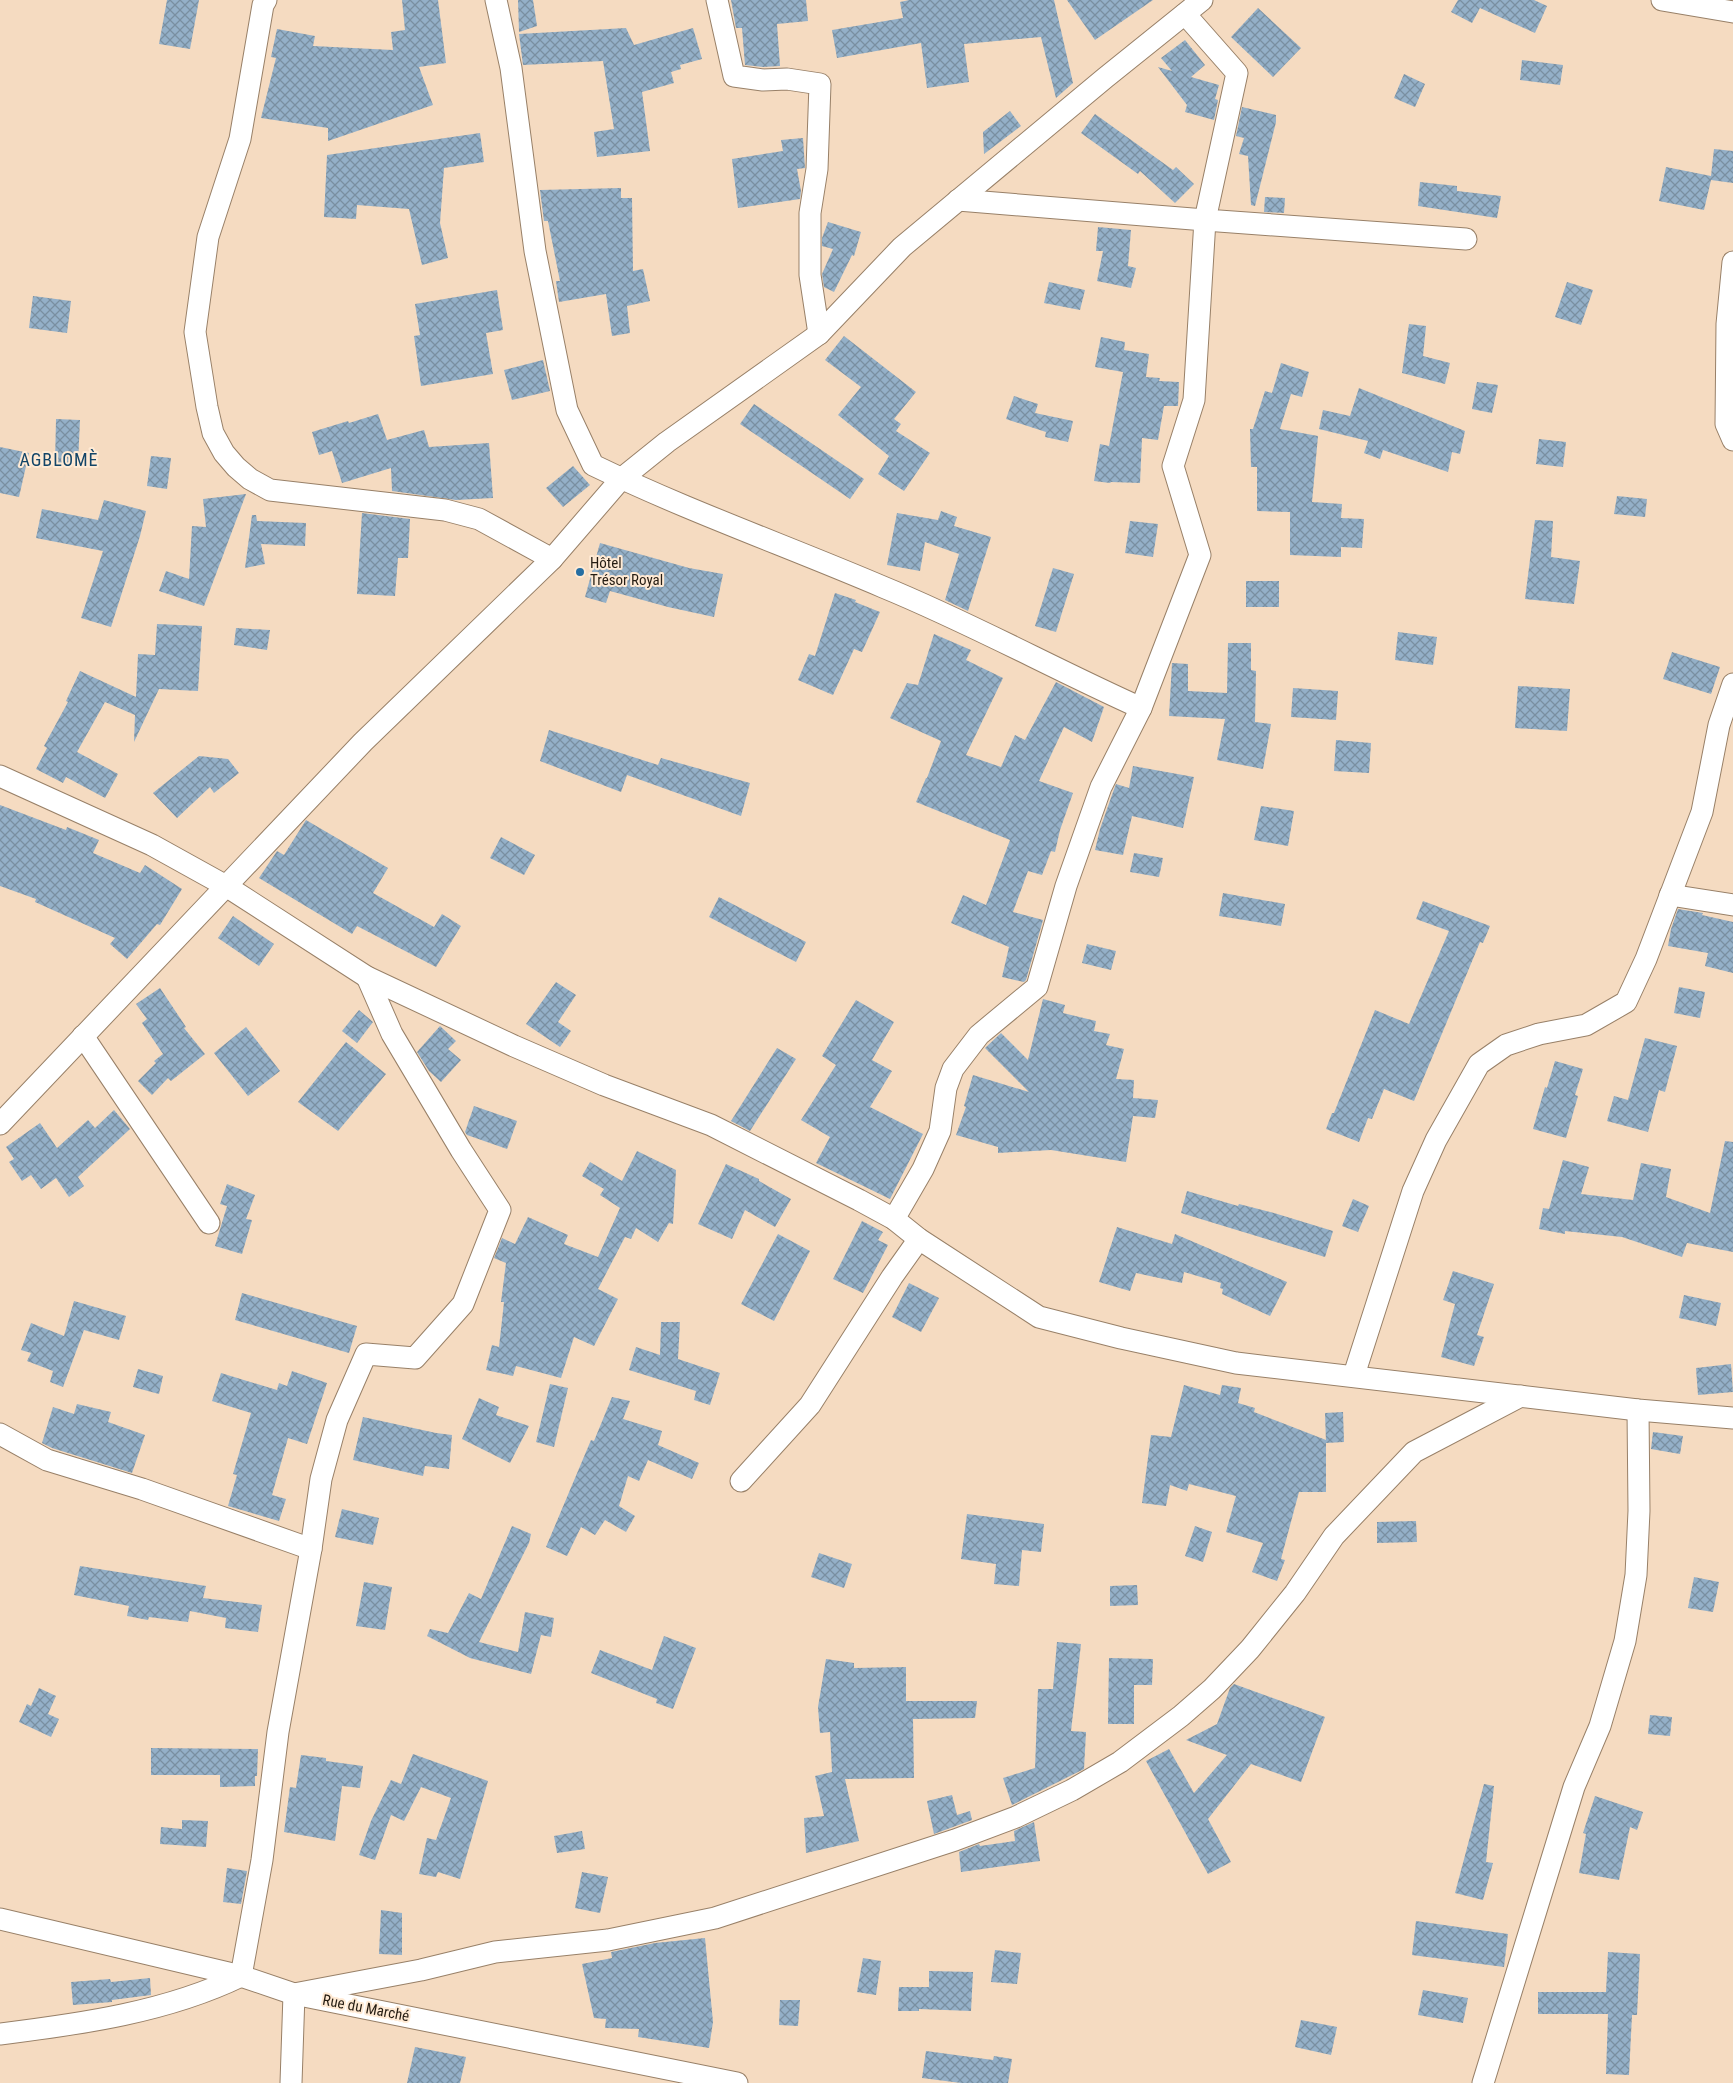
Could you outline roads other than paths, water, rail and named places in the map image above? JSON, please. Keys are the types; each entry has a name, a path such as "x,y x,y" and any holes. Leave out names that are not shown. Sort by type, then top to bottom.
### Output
{"street":[{"path":"266,0 263,5 240,139 208,237 195,332 213,433 224,453 236,467 250,479 270,490 446,510 479,519 552,559"},
{"path":"496,0 511,68 536,251 567,410 594,465 621,479 773,544 883,586 948,615 1064,673 1141,708"},
{"path":"717,0 734,76 763,80 787,79 820,84 817,169 810,213 810,275 818,334"},
{"path":"0,1124 363,742 552,559 621,479 667,442 818,334 902,247 1202,0"},
{"path":"1662,0 1733,12"},
{"path":"894,1219 923,1169 940,1131 946,1088 953,1069 979,1035 1037,987 1066,886 1101,788 1141,708 1200,555 1173,466 1194,400 1205,220 1237,73 1185,14"},
{"path":"958,200 1466,239"},
{"path":"1733,262 1727,324 1726,424 1733,440"},
{"path":"1354,1375 1413,1191 1436,1140 1479,1064 1506,1045 1540,1034 1586,1025 1626,1002 1646,959 1702,812 1718,725 1733,684"},
{"path":"0,776 152,845 226,886 367,977 514,1046 595,1081 711,1125 894,1219 919,1239 1039,1317 1121,1338 1236,1363 1354,1375 1638,1410 1733,1418"},
{"path":"1670,895 1733,905"},
{"path":"0,2034 142,2011 216,1988 241,1976 262,1860 278,1732 311,1549 321,1479 335,1428 366,1354 415,1358 463,1304 500,1210 461,1150 392,1034 367,977"},
{"path":"83,1036 209,1223"},
{"path":"741,1481 810,1405 892,1277 919,1239"},
{"path":"291,2083 294,1994 421,1970 495,1952 608,1940 715,1918 955,1840 1016,1817 1064,1794 1120,1762 1212,1689 1250,1649 1295,1593 1334,1536 1414,1452 1521,1396"},
{"path":"1483,2083 1574,1787 1600,1726 1625,1641 1636,1575 1639,1511 1638,1410"},
{"path":"0,1434 48,1460 142,1488 311,1549"},
{"name":"Rue du Marché","path":"0,1919 241,1976 294,1994 736,2083"}],"place":[{"name":"Hôtel Trésor Royal","path":"580,572"}],"district":[{"name":"AGBLOMÈ","path":"59,459"}]}
